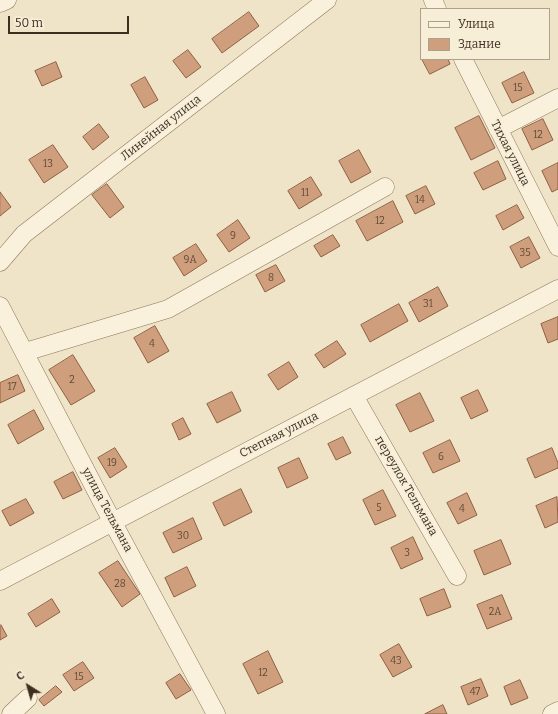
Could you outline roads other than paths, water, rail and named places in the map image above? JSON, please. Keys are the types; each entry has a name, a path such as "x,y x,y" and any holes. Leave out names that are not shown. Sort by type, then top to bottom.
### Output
{"street":[{"path":"0,3 7,0"},
{"name":"Линейная улица","path":"0,262 24,234 327,0"},
{"name":"Тихая улица","path":"464,60 558,247"},
{"path":"498,129 558,98"},
{"path":"25,352 168,309 385,187"},
{"name":"Степная улица","path":"0,581 112,521 558,289"},
{"name":"улица Тельмана","path":"0,306 112,521 216,714"},
{"name":"переулок Тельмана","path":"354,396 457,576"},
{"path":"11,714 28,698"},
{"path":"552,714 558,711"}]}
